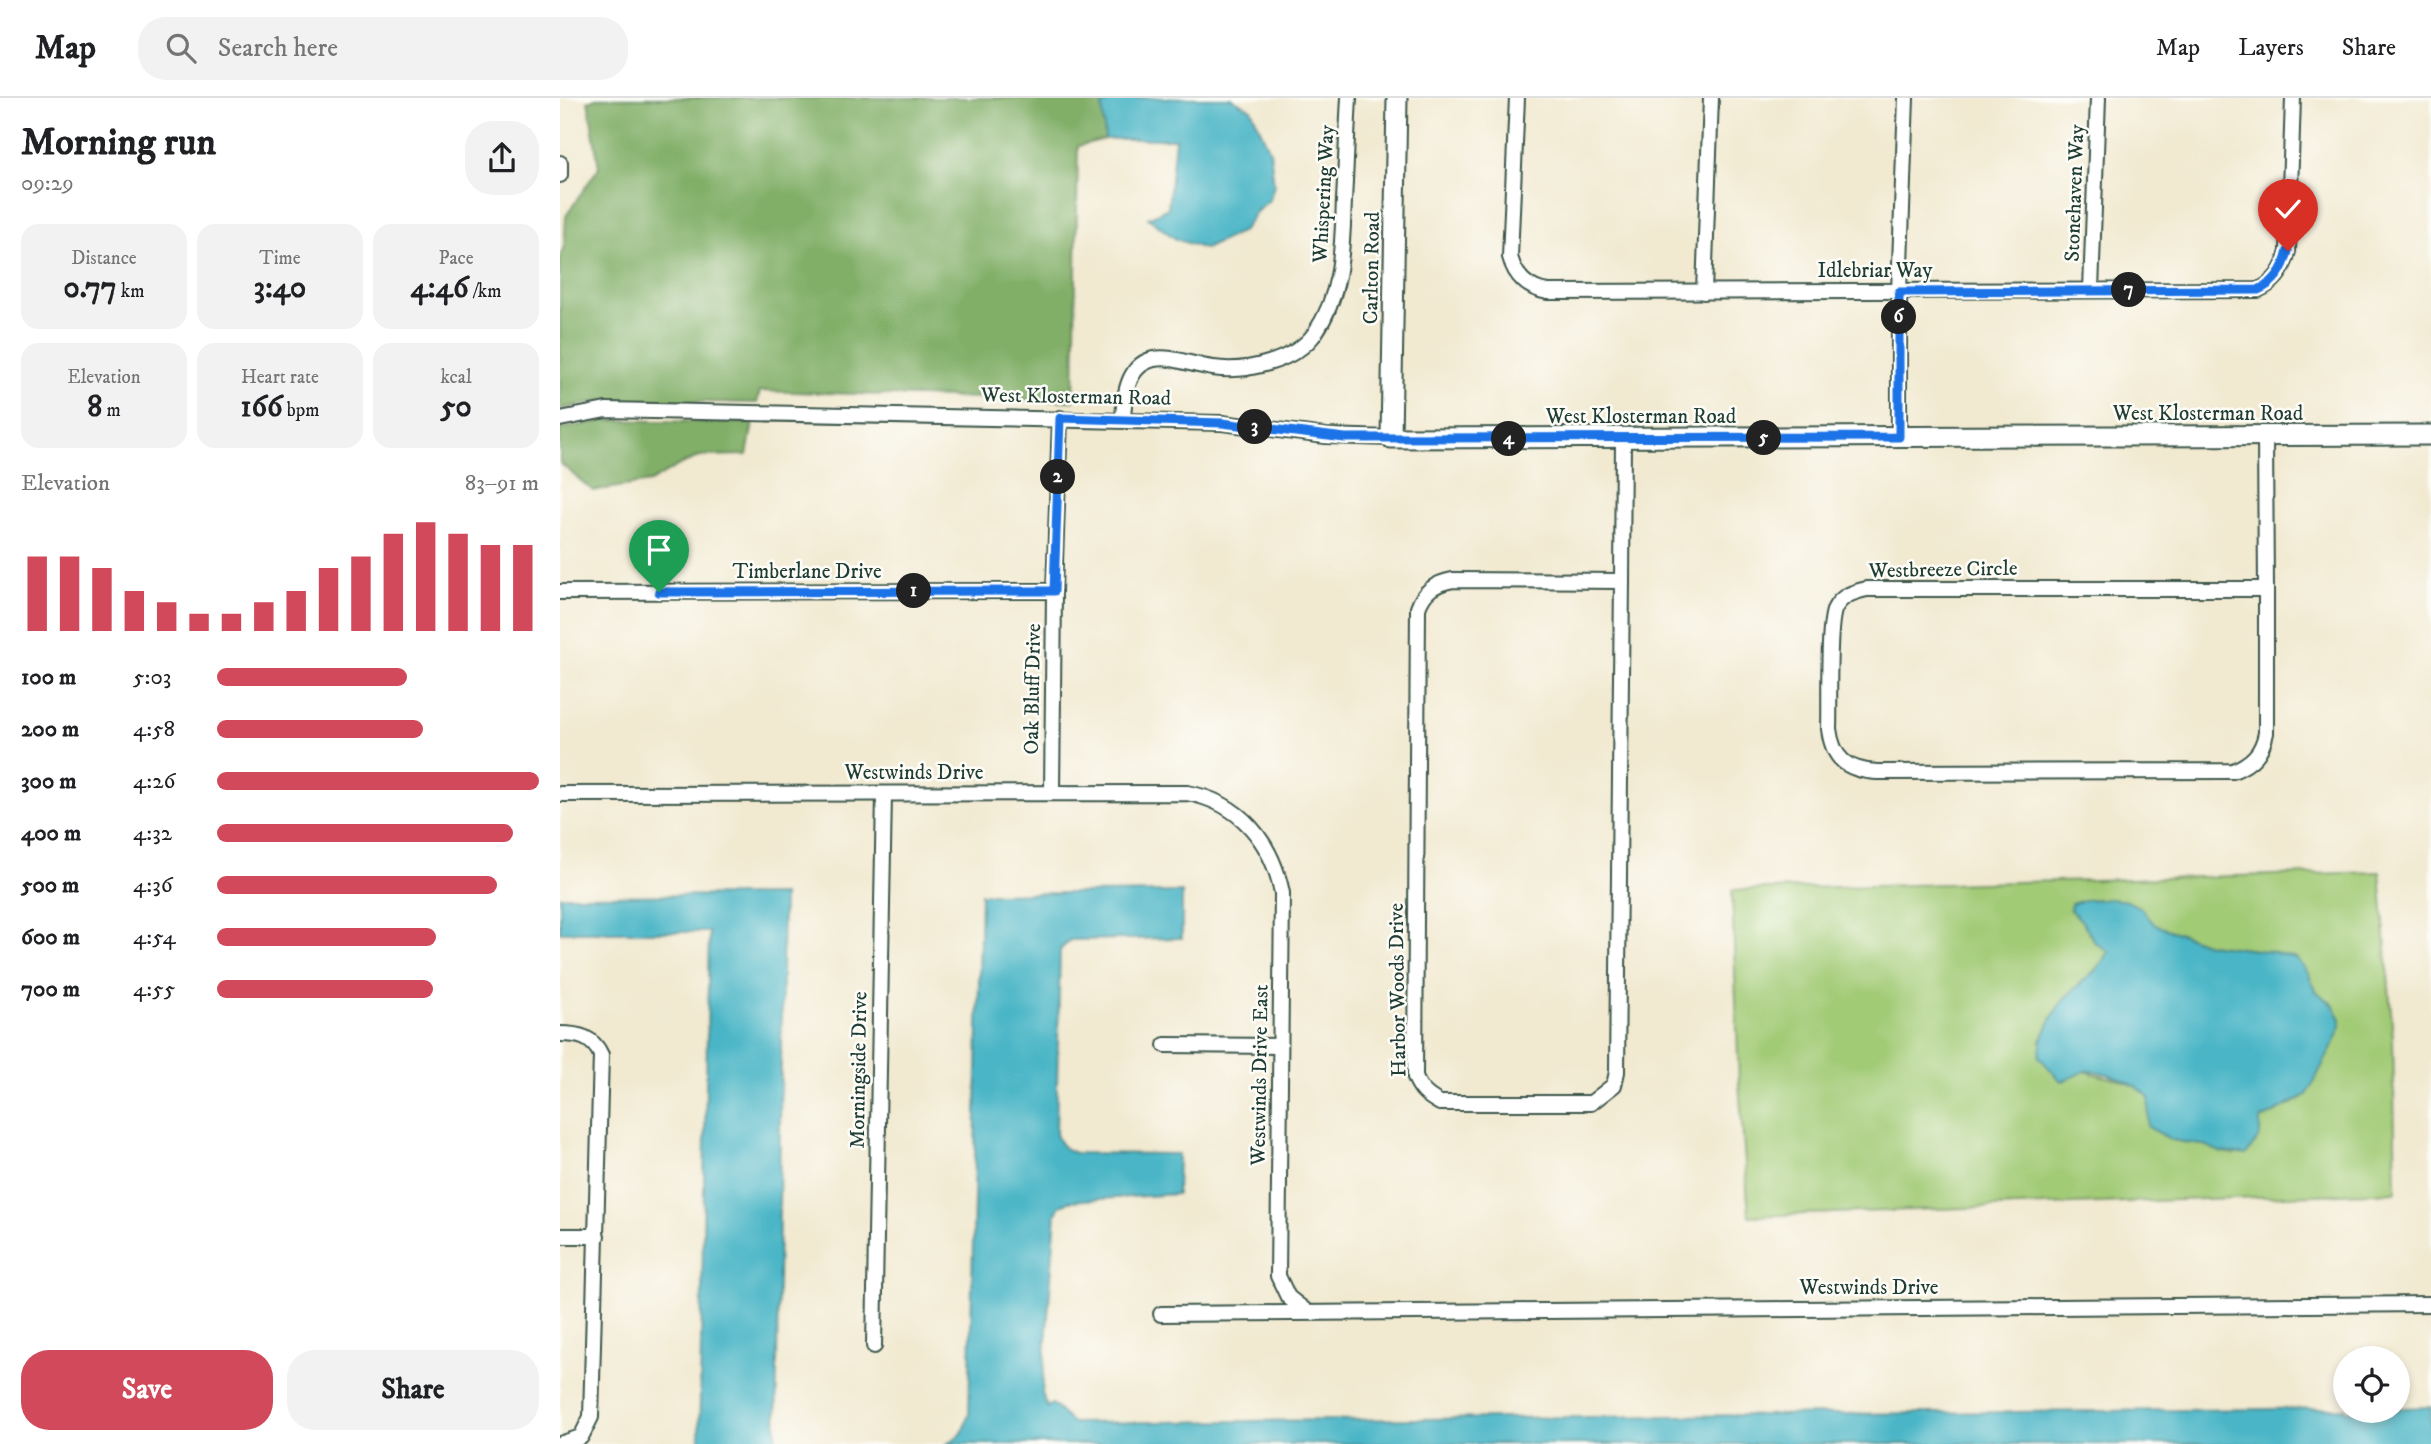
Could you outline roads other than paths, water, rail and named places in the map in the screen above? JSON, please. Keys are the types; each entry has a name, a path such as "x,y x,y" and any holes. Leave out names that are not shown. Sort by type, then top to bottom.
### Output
{"street":[{"name":"Whispering Way","path":"1123,420 1129,379 1149,361 1172,359 1218,369 1268,363 1293,353 1315,333 1328,310 1341,268 1349,98"},
{"name":"Carlton Road","path":"1391,438 1397,98"},
{"name":"Idlebriar Way","path":"1517,98 1510,257 1522,280 1538,290 1704,292 2258,290 2269,286 2276,278 2288,251 2293,98"},
{"path":"1704,292 1711,98"},
{"path":"1899,437 1899,292 1906,98"},
{"name":"Stonehaven Way","path":"2091,290 2098,98"},
{"path":"560,163 560,175"},
{"name":"West Klosterman Road","path":"560,419 607,410 1060,418 1222,423 1325,436 1391,438 2431,435"},
{"name":"Oak Bluff Drive","path":"1052,792 1054,591 1060,418"},
{"path":"2265,436 2266,589"},
{"name":"Harbor Woods Drive","path":"1622,581 1453,580 1440,582 1429,590 1418,608 1415,1077 1419,1088 1440,1103 1591,1103 1614,1085 1617,1072 1622,581 1623,439"},
{"name":"Westbreeze Circle","path":"1867,589 2266,589 2264,745 2247,765 2233,771 1877,772 1847,766 1831,744 1829,729 1832,619 1840,601 1851,593 1867,589"},
{"name":"Timberlane Drive","path":"560,592 1054,591"},
{"name":"Westwinds Drive","path":"560,794 1187,793 1202,796 1234,812 1256,832"},
{"name":"Morningside Drive","path":"874,1346 884,794"},
{"name":"Westwinds Drive East","path":"1256,832 1274,863 1282,892 1278,1276 1288,1297 1307,1312"},
{"path":"560,1034 579,1035 592,1041 601,1055 592,1418 582,1437 564,1443"},
{"path":"1165,1045 1279,1046"},
{"path":"560,1236 597,1236"},
{"name":"Westwinds Drive","path":"1161,1314 2431,1304"}],"water":[{"path":"1114,98 1231,98 1251,109 1270,151 1274,185 1270,199 1255,213 1243,231 1205,249 1176,239 1148,218 1168,208 1175,139 1105,139 1102,106"},
{"path":"1182,892 1182,938 1070,940 1060,950 1056,1134 1059,1141 1066,1149 1076,1153 1178,1154 1177,1194 1069,1201 1059,1207 1056,1214 1042,1394 1047,1407 1052,1404 1072,1423 2333,1408 2333,1423 2410,1423 2410,1408 2431,1407 2431,1444 947,1444 962,1433 969,1414 981,894"},
{"path":"783,895 776,1444 699,1444 709,932 560,932 560,896"},
{"path":"2084,900 2127,901 2141,908 2155,925 2208,944 2272,952 2296,958 2309,975 2316,991 2333,1005 2341,1019 2341,1026 2331,1049 2307,1095 2260,1120 2260,1136 2246,1155 2220,1152 2207,1146 2172,1140 2148,1127 2149,1097 2137,1087 2111,1075 2094,1071 2061,1081 2039,1057 2045,1031 2059,1007 2109,952 2095,942 2081,920 2070,910 2071,904"}]}
